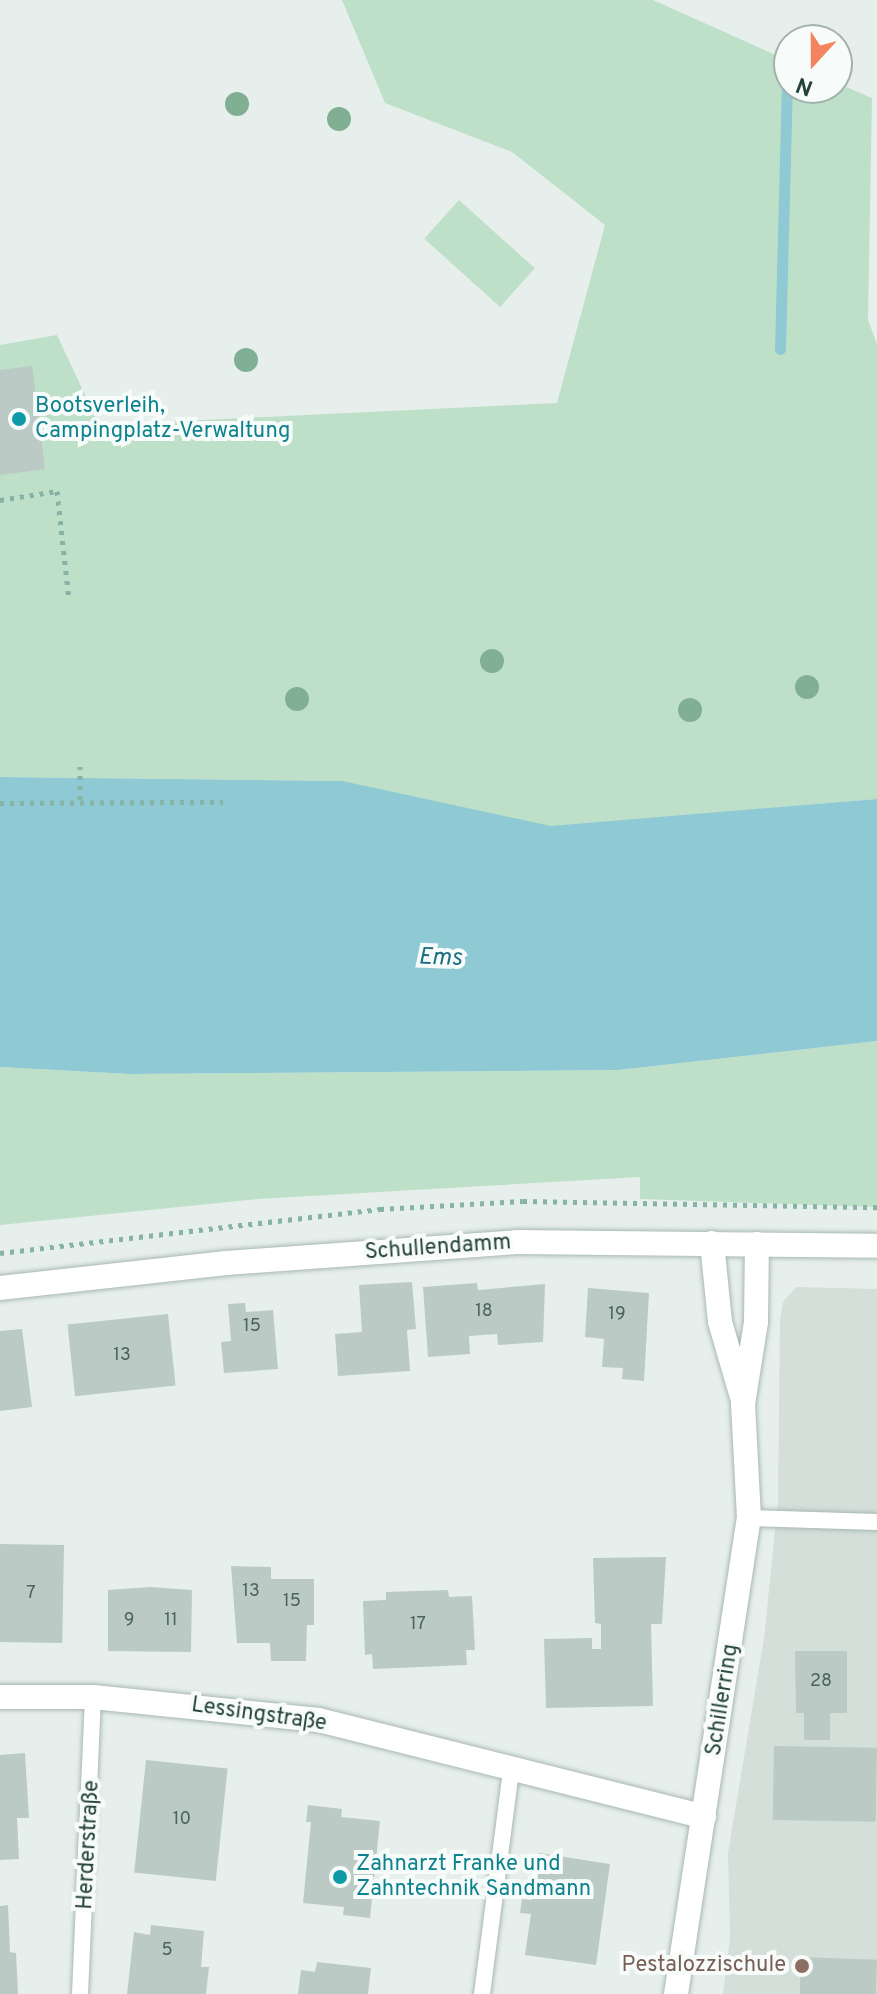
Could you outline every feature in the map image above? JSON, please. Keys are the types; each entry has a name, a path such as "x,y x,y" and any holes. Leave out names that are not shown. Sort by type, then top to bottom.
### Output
{"street":[{"name":"Schullendamm","path":"0,1288 226,1263 517,1242 877,1246"},
{"name":"Schillerring","path":"712,1243 720,1322 743,1404"},
{"name":"Schillerring","path":"676,1994 749,1518 743,1404 756,1322 757,1244"},
{"name":"Lessingstraße","path":"0,1697 93,1697 319,1720 511,1772 704,1817"}],"lane":[{"path":"749,1518 877,1522"},
{"name":"Herderstraße","path":"80,1994 93,1697"},
{"path":"482,1994 511,1772"}],"path":[{"path":"0,500 57,491 69,600"},
{"path":"80,766 80,802"},
{"path":"0,803 223,802"}],"shaded area":[{"path":"796,1287 877,1289 877,1994 723,1994 730,1938 728,1853 764,1638 778,1501 780,1320 783,1302"}],"green space":[{"path":"342,0 653,0 773,54 773,104 853,104 853,90 872,98 868,320 877,344 877,799 551,827 343,781 0,777 0,345 57,335 99,425 557,403 605,225 512,152 385,103"},
{"path":"459,200 535,268 500,307 424,239"},
{"path":"877,1041 877,1207 640,1199 640,1177 258,1199 0,1225 0,1067 129,1074 618,1070"}],"water":[{"name":"Ems","path":"0,777 343,781 551,826 877,799 877,1041 618,1070 129,1074 0,1067"}],"building":[{"name":"Bootsverleih, Campingplatz-Verwaltung","path":"32,366 45,469 0,475 0,370"},
{"path":"412,1282 416,1329 407,1330 410,1371 338,1376 335,1334 362,1332 359,1285"},
{"path":"477,1283 478,1290 545,1284 543,1342 498,1345 497,1334 469,1336 470,1354 428,1357 423,1287"},
{"path":"588,1288 649,1293 644,1381 622,1379 623,1368 602,1367 604,1339 585,1337"},
{"path":"245,1303 246,1312 273,1310 278,1369 224,1373 221,1342 231,1341 228,1304"},
{"path":"168,1314 176,1386 75,1396 68,1325"},
{"path":"22,1329 32,1407 0,1411 0,1331"},
{"path":"0,1544 64,1545 62,1643 0,1642"},
{"path":"666,1557 662,1624 651,1624 653,1706 546,1708 544,1639 592,1638 592,1649 601,1649 601,1624 595,1623 593,1558"},
{"path":"231,1566 271,1567 271,1579 314,1579 314,1625 307,1625 306,1661 271,1661 270,1643 237,1643"},
{"path":"150,1587 192,1590 191,1652 108,1651 108,1590"},
{"path":"448,1590 449,1597 472,1596 475,1650 466,1650 467,1665 373,1669 372,1654 365,1655 363,1601 386,1600 386,1592"},
{"path":"795,1651 847,1651 847,1713 830,1713 830,1740 804,1740 804,1713 796,1713"},
{"path":"774,1746 877,1748 876,1822 773,1820"},
{"path":"25,1753 29,1818 17,1818 19,1859 0,1860 0,1755"},
{"path":"146,1760 228,1769 216,1881 134,1872"},
{"name":"Zahnarzt Franke und Zahntechnik Sandmann","path":"308,1805 342,1809 341,1817 380,1821 370,1918 343,1915 344,1907 303,1903 311,1822 306,1822"},
{"path":"539,1853 610,1864 596,1965 525,1955 531,1914 520,1913 522,1899 532,1900"},
{"path":"8,1905 10,1952 16,1953 18,1994 0,1994 0,1906"},
{"path":"151,1925 204,1931 201,1967 209,1967 206,1994 127,1994 134,1932 150,1935"},
{"path":"801,1957 877,1960 876,1994 800,1994"},
{"path":"317,1962 371,1968 368,1994 298,1994 301,1970 315,1972"}],"waterway":[{"path":"780,349 786,104"}],"place":[{"name":"Bootsverleih, Campingplatz-Verwaltung","path":"19,419"},
{"name":"Zahnarzt Franke und Zahntechnik Sandmann","path":"340,1877"},
{"name":"Pestalozzischule","path":"802,1966"}]}
